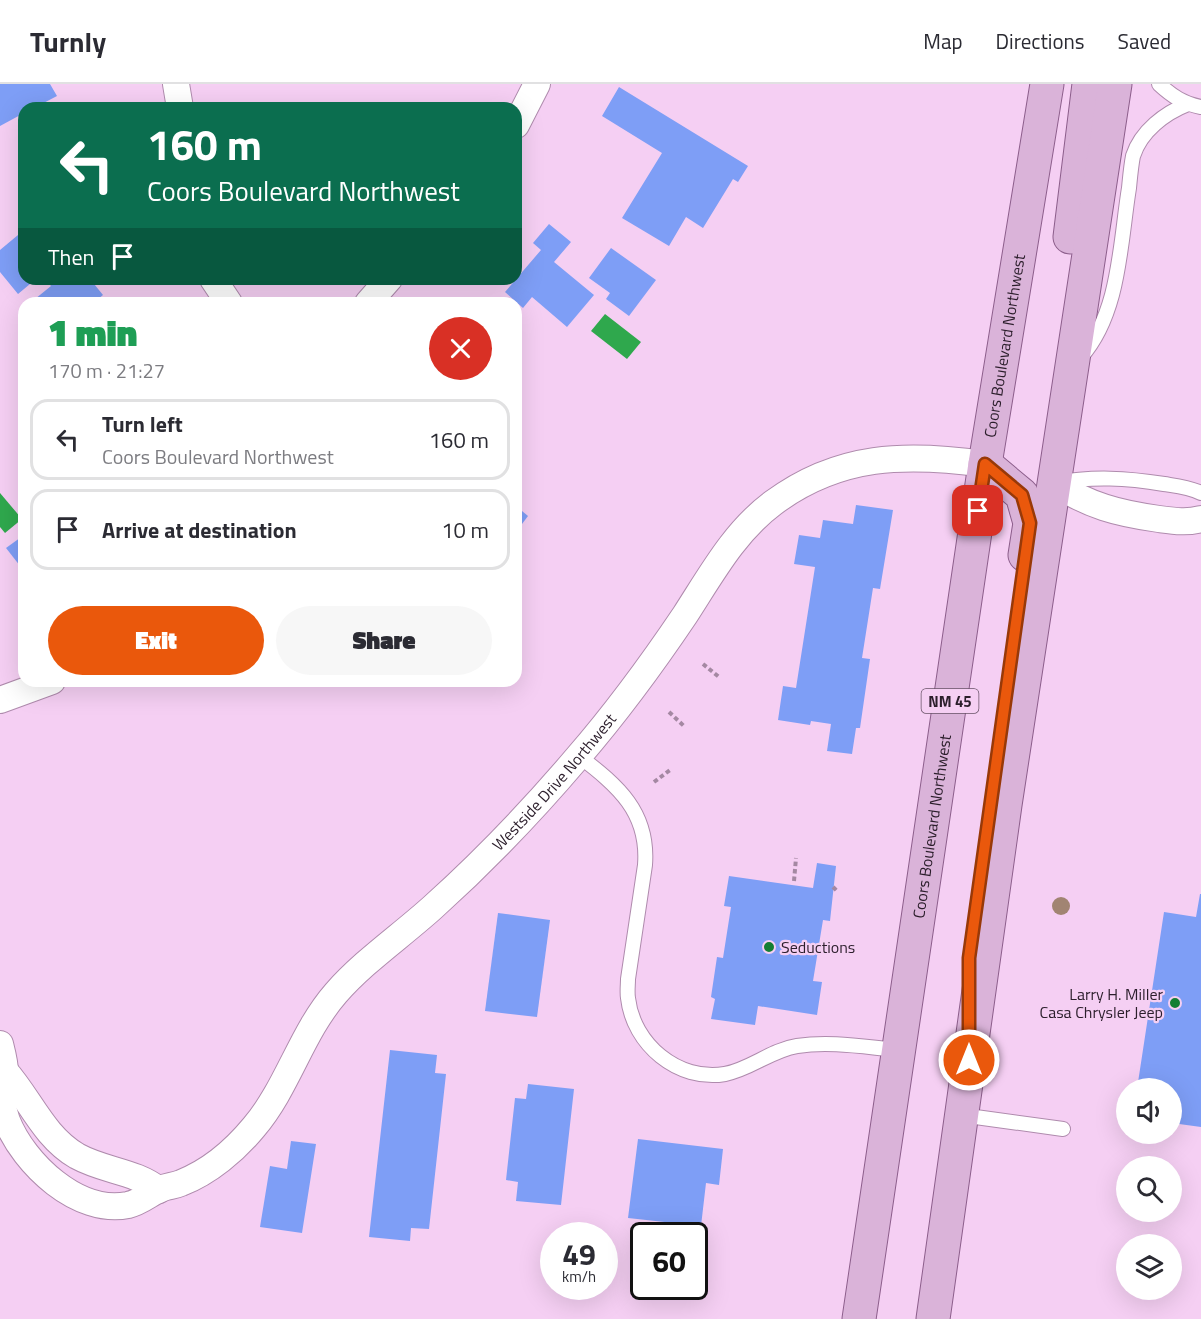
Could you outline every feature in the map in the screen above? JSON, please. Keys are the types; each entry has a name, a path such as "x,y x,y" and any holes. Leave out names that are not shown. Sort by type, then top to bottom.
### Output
{"main road":[{"name":"Coors Boulevard Northwest","path":"859,1319 985,464 1047,84"},
{"path":"1053,483 1041,456 1044,415 1089,84"},
{"path":"933,1319 1006,794 1115,84"},
{"path":"969,1060 969,958 1030,523 1022,495 985,464"}],"street":[{"path":"176,84 179,102"},
{"path":"522,113 537,84"},
{"path":"373,297 384,285"},
{"name":"Westside Drive Northwest","path":"5,1071 2,1085 5,1116 21,1149 34,1166 50,1180 70,1192 87,1200 107,1205 126,1206 144,1200 159,1190 182,1182 204,1170 242,1141 268,1107 309,1031 335,994 472,871 579,756 662,648 734,541 769,506 789,491 812,479 862,463 906,457 944,458 985,464"},
{"path":"1053,483 1094,505 1122,514 1182,522 1201,519"},
{"path":"0,699 35,687"},
{"path":"0,1044 5,1071 17,1084 43,1126 58,1141 86,1160 147,1180 159,1190"}],"lane":[{"path":"1160,84 1173,96 1194,106"},
{"path":"1072,368 1099,331 1108,310 1113,292 1134,155 1150,128 1162,117 1194,106"},
{"path":"1053,483 1104,477 1131,478 1191,488 1201,493"},
{"path":"579,756 625,798 644,832 645,865 628,980 628,998 632,1017 653,1050 667,1062 686,1071 705,1075 742,1070 793,1046 814,1044 898,1050"},
{"path":"961,1115 1063,1129"}],"path":[{"path":"703,664 719,676"},
{"path":"669,712 685,727"},
{"path":"654,782 670,770"},
{"path":"794,881 796,858"}],"shaded area":[{"path":"605,314 641,342 627,359 591,331"},
{"path":"0,493 18,514 18,522 5,533 0,527"}],"building":[{"path":"0,84 50,84 57,96 46,102 18,102 18,116 0,126"},
{"path":"619,87 748,166 738,182 733,179 703,228 686,217 669,246 622,218 662,153 602,116"},
{"path":"549,224 571,242 554,262 594,295 567,327 532,297 523,308 522,297 511,297 505,292 511,285 522,285 522,272 541,250 533,243"},
{"path":"18,235 18,285 29,285 18,294 0,272 0,250"},
{"path":"611,248 656,280 629,316 606,299 610,293 589,278"},
{"path":"95,285 103,295 100,297 37,297 51,286"},
{"path":"856,505 893,510 880,589 873,588 862,658 870,659 860,728 856,728 852,754 827,751 831,724 811,721 810,725 778,720 783,686 796,688 815,567 794,564 799,535 820,538 823,520 853,524"},
{"path":"522,511 528,516 522,524"},
{"path":"18,539 18,563 6,548"},
{"path":"817,863 836,866 830,921 823,920 813,981 822,982 817,1015 758,1006 755,1025 711,1019 715,999 711,997 717,957 723,958 731,907 724,906 729,876 813,888"},
{"name":"Larry H. Miller Casa Chrysler Jeep","path":"1201,894 1201,1127 1182,1124 1182,1078 1139,1078 1164,912 1196,917"},
{"path":"498,913 550,920 537,1017 485,1011"},
{"path":"390,1050 437,1055 435,1073 446,1074 429,1229 411,1228 410,1241 369,1237"},
{"path":"528,1084 574,1089 561,1205 516,1201 518,1182 506,1180 515,1098 526,1099"},
{"path":"638,1139 723,1149 719,1185 706,1183 701,1222 664,1222 628,1218"},
{"path":"291,1141 316,1144 302,1233 260,1227 270,1166 287,1169"}],"place":[{"name":"Seductions","path":"769,947"},
{"name":"Larry H. Miller Casa Chrysler Jeep","path":"1175,1003"}],"route":[{"path":"969,1060 969,958 1030,523 1022,495 985,464 978,511"}]}
